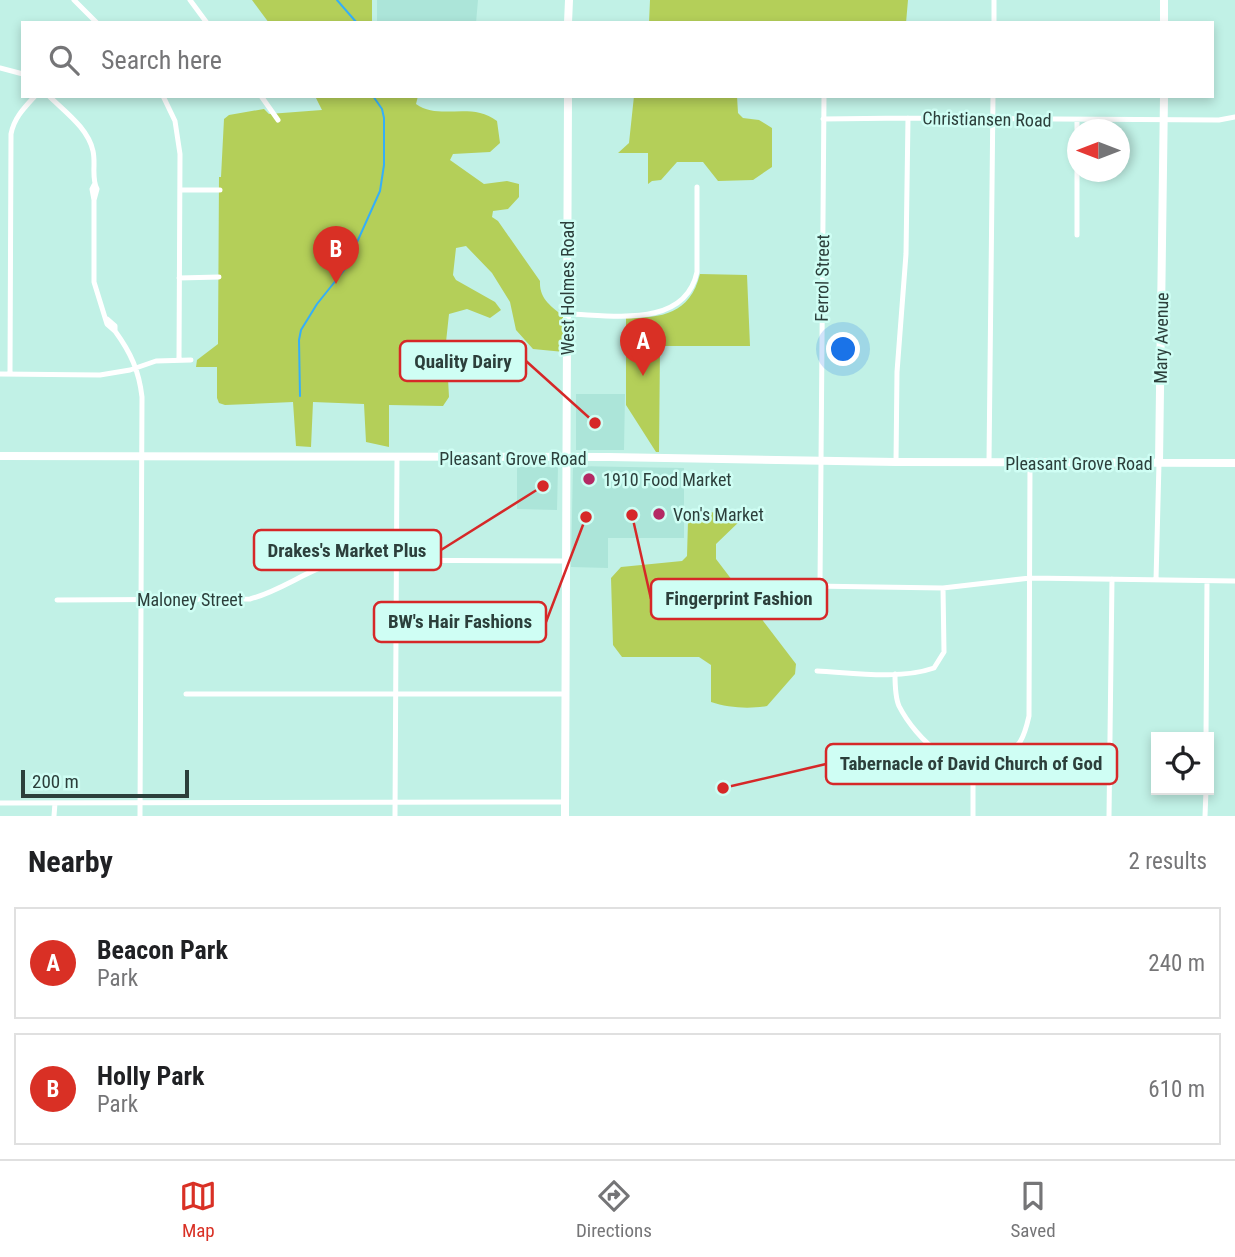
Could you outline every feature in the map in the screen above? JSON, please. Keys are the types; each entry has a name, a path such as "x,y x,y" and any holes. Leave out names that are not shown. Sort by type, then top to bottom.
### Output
{"street":[{"path":"74,0 95,21"},
{"path":"190,0 206,21"},
{"path":"568,21 569,0"},
{"path":"994,0 994,21"},
{"path":"1164,0 1164,21"},
{"path":"0,68 21,73"},
{"path":"10,374 11,135 19,112 33,98"},
{"path":"51,98 84,131 89,140 94,160 94,282 107,324 127,348 137,367 142,397 140,816"},
{"path":"164,98 175,121 178,137 179,360"},
{"path":"262,98 278,120"},
{"name":"West Holmes Road","path":"565,816 568,98"},
{"name":"Ferrol Street","path":"820,585 824,98"},
{"path":"989,462 993,98"},
{"name":"Mary Avenue","path":"1156,580 1164,98"},
{"name":"Christiansen Road","path":"1130,120 1219,120 1235,117"},
{"path":"896,462 897,372 906,254 908,118"},
{"name":"Christiansen Road","path":"823,119 1067,120"},
{"path":"1077,182 1077,235"},
{"path":"567,314 650,314 681,302 694,283 697,272 697,187"},
{"path":"180,190 220,190"},
{"path":"179,278 219,277"},
{"path":"0,374 100,375 156,361 191,360"},
{"name":"Pleasant Grove Road","path":"0,456 566,457 1235,463"},
{"path":"395,816 397,458"},
{"path":"895,674 899,706 926,742 947,757 973,761 998,758 1019,743 1029,716 1030,463"},
{"name":"Maloney Street","path":"57,600 250,598 277,590 314,569 336,562 566,561"},
{"path":"742,585 943,588 1030,578 1235,581"},
{"path":"1109,816 1112,579"},
{"path":"1206,732 1207,581"},
{"path":"817,671 895,674 934,668 944,652 943,588"},
{"path":"186,694 565,694"},
{"path":"972,816 973,761"},
{"path":"1205,816 1206,795"},
{"path":"0,803 565,802"},
{"path":"54,816 55,803"}],"shaded area":[{"path":"377,0 478,0 476,21 377,21"},
{"path":"576,394 625,394 624,450 576,450"},
{"path":"573,466 684,468 684,538 608,538 608,568 571,567"},
{"path":"517,467 558,467 557,510 517,509"}],"green space":[{"path":"252,0 372,0 372,21 268,21"},
{"path":"650,0 908,0 906,21 649,21"},
{"path":"316,98 418,98 416,104 425,109 477,112 497,121 500,143 490,152 453,154 450,160 484,184 507,181 519,184 519,197 508,209 493,211 492,217 498,221 540,281 547,302 564,317 564,352 533,349 516,330 510,302 492,273 466,246 456,248 453,275 456,280 495,302 501,310 490,318 467,309 449,314 446,342 449,397 443,406 389,405 389,447 366,442 364,404 313,402 311,447 296,446 293,402 219,403 217,367 196,367 197,360 218,344 219,177 224,119 229,115 264,109 269,114 322,110"},
{"path":"634,98 737,98 738,113 743,118 759,120 772,128 772,167 753,180 718,181 703,162 677,162 661,180 648,184 648,153 618,153 629,143"},
{"path":"700,274 747,275 750,346 660,346 659,452 656,452 626,405 626,318 663,315 682,306 689,298"},
{"path":"738,510 743,518 716,544 716,559 796,664 795,674 767,706 760,707 732,707 711,702 711,665 699,657 622,657 613,645 611,578 621,567 682,561 687,556 688,521 694,514"}],"waterway":[{"path":"337,0 355,21"},
{"path":"300,396 301,330 317,304 345,269 380,191 384,165 384,118 374,98"}],"place":[{"name":"Holly Park","path":"336,284"},
{"name":"Beacon Park","path":"643,376"},
{"name":"Quality Dairy","path":"595,423"},
{"name":"1910 Food Market","path":"589,479"},
{"name":"Drakes's Market Plus","path":"543,486"},
{"name":"Von's Market","path":"659,514"},
{"name":"Fingerprint Fashion","path":"632,515"},
{"name":"BW's Hair Fashions","path":"586,517"},
{"name":"Tabernacle of David Church of God","path":"723,788"}]}
